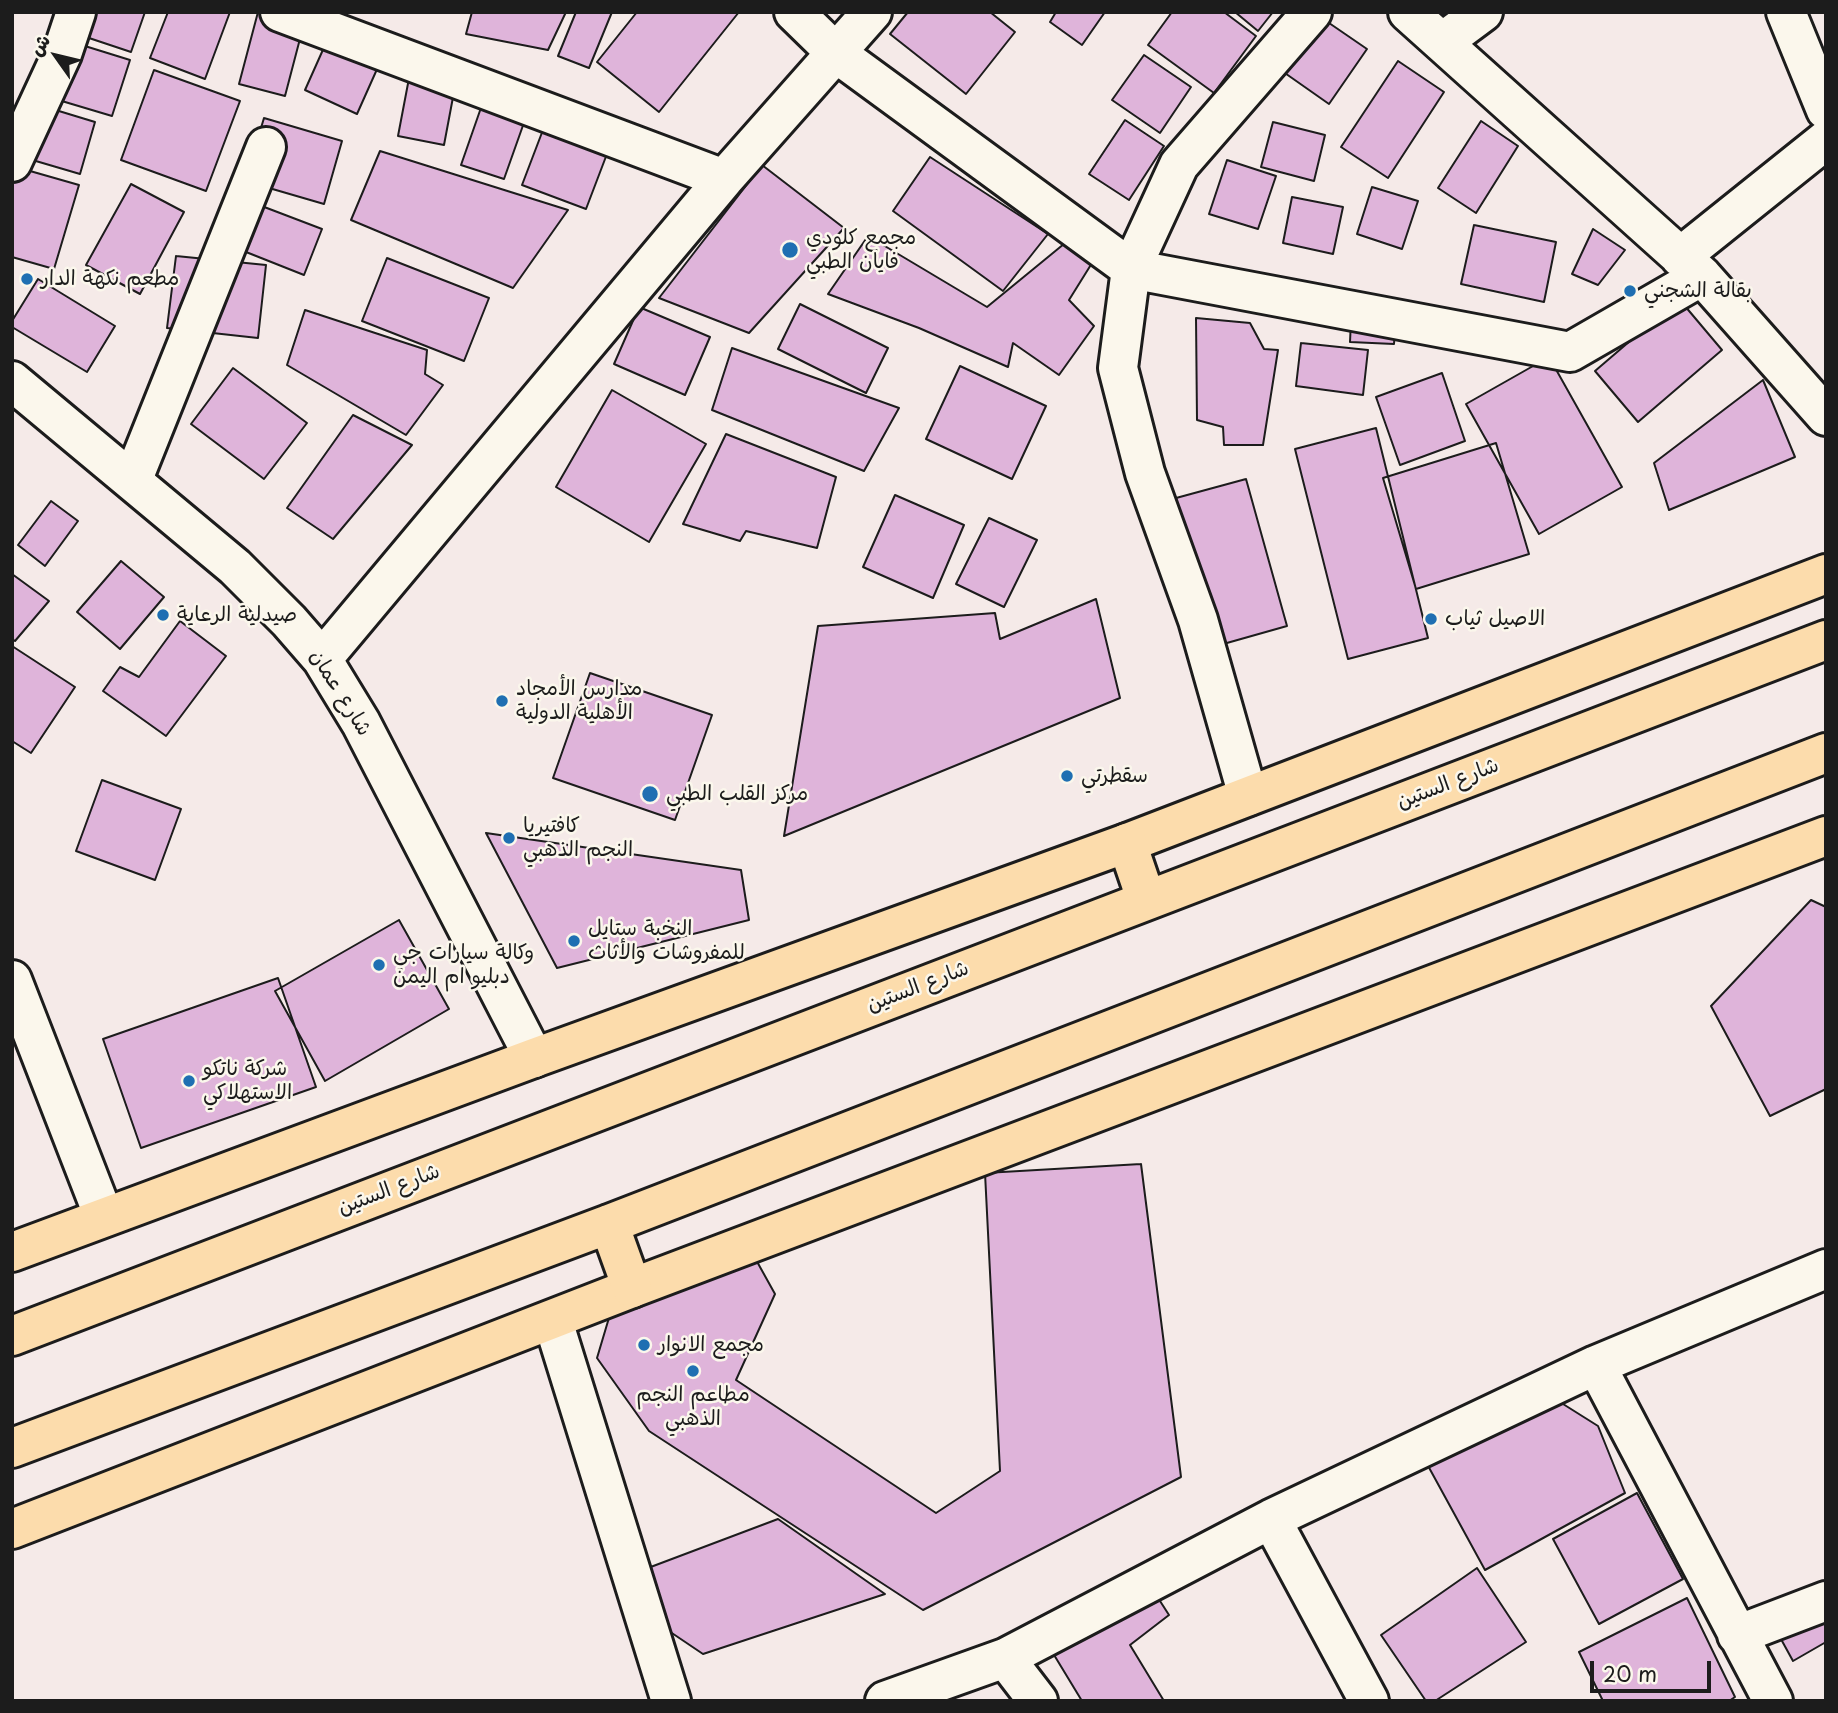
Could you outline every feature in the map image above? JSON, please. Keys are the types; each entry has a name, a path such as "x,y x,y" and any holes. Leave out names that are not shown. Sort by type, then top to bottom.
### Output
{"main road":[{"path":"12,1252 534,1058 1128,843 1826,574"},
{"name":"شارع الستين","path":"12,1336 1826,640"},
{"path":"12,1448 609,1224 1826,752"},
{"path":"12,1529 553,1321 632,1288 1826,836"},
{"path":"1128,843 1146,899"},
{"path":"609,1224 632,1288"}],"street":[{"path":"12,162 62,54 76,12"},
{"path":"279,12 724,179"},
{"path":"794,12 836,53 1131,269 1570,352 1691,266 1826,140"},
{"path":"322,659 724,179 872,12"},
{"path":"1248,796 1198,620 1145,473 1118,368 1131,269 1180,164 1312,12"},
{"path":"1408,12 1444,41 1691,266 1826,416"},
{"path":"1444,41 1483,12"},
{"path":"1786,12 1826,110"},
{"path":"133,479 265,146"},
{"name":"شارع عمان","path":"12,381 133,479 235,567 289,621 322,659 361,723 534,1058"},
{"path":"12,980 104,1217"},
{"path":"885,1701 1005,1658 1271,1519 1596,1365 1826,1269"},
{"path":"553,1321 671,1701"},
{"path":"1596,1365 1773,1701"},
{"path":"1271,1519 1369,1701"},
{"path":"1737,1635 1826,1601"},
{"path":"1005,1658 1038,1701"}],"building":[{"path":"81,12 145,12 131,52 74,33"},
{"path":"168,12 230,12 205,79 150,58"},
{"path":"258,12 307,12 285,96 239,84"},
{"path":"472,12 566,12 548,50 466,34"},
{"path":"576,12 612,12 589,68 558,56"},
{"path":"637,12 739,12 659,112 597,62"},
{"path":"908,12 990,12 1015,32 966,94 890,34"},
{"path":"1056,12 1105,12 1082,45 1050,22"},
{"path":"1172,12 1224,12 1256,36 1214,93 1148,45"},
{"path":"1235,12 1273,12 1258,31"},
{"path":"1313,12 1367,49 1329,104 1272,64"},
{"path":"330,34 382,58 357,114 305,90"},
{"path":"72,42 130,60 112,116 55,99"},
{"path":"414,52 460,60 444,145 398,136"},
{"path":"1144,55 1191,87 1160,133 1112,100"},
{"path":"1398,61 1444,92 1388,178 1341,147"},
{"path":"154,70 240,101 206,191 121,160"},
{"path":"26,101 95,122 80,174 12,154"},
{"path":"554,101 618,125 586,209 522,185"},
{"path":"483,102 526,117 504,179 461,165"},
{"path":"264,118 342,141 324,204 245,181"},
{"path":"1125,120 1164,146 1129,200 1089,174"},
{"path":"1481,121 1518,146 1476,213 1438,188"},
{"path":"1273,122 1325,135 1314,181 1261,167"},
{"path":"380,151 568,210 513,288 351,220"},
{"path":"930,157 1048,234 1003,291 893,211"},
{"path":"1227,160 1276,176 1258,229 1209,214"},
{"path":"762,165 844,228 749,333 659,298"},
{"path":"23,169 79,185 54,269 12,257 12,185"},
{"path":"131,184 184,212 140,294 86,265"},
{"path":"1372,187 1418,201 1402,249 1357,234"},
{"path":"1292,197 1343,207 1333,254 1283,243"},
{"path":"259,205 322,229 304,275 241,250"},
{"path":"1474,225 1556,242 1544,302 1461,284"},
{"path":"1593,229 1625,250 1598,285 1572,274"},
{"path":"868,236 987,307 1070,239 1097,255 1069,300 1094,326 1059,375 1013,343 1008,367 919,328 828,294"},
{"path":"176,256 266,265 258,338 167,328"},
{"path":"387,258 489,298 464,361 362,321"},
{"path":"38,279 115,326 87,372 12,327 12,321"},
{"path":"1352,298 1397,301 1394,344 1350,342"},
{"path":"1679,299 1722,350 1638,422 1595,371"},
{"path":"800,304 888,348 866,393 778,349"},
{"path":"639,307 710,337 685,395 614,364"},
{"path":"305,310 427,350 425,374 443,385 406,435 287,365"},
{"path":"1196,318 1250,323 1264,349 1278,350 1263,445 1224,445 1223,427 1197,420"},
{"path":"1301,343 1368,350 1363,395 1296,386"},
{"path":"732,348 899,408 864,471 712,410"},
{"path":"1549,357 1622,487 1539,534 1466,404"},
{"path":"960,366 1046,406 1012,479 926,439"},
{"path":"233,368 307,423 264,479 191,424"},
{"path":"1442,373 1465,441 1400,465 1376,397"},
{"path":"1763,380 1795,457 1669,510 1654,463"},
{"path":"612,390 706,444 649,542 556,487"},
{"path":"353,415 412,445 333,539 287,508"},
{"path":"1376,428 1428,638 1348,659 1295,449"},
{"path":"726,434 836,477 817,548 746,531 740,541 683,524"},
{"path":"1496,443 1529,554 1416,589 1383,478"},
{"path":"1246,479 1287,626 1195,652 1154,504"},
{"path":"895,495 964,525 933,598 863,567"},
{"path":"51,501 78,521 45,566 18,545"},
{"path":"989,518 1037,540 1004,607 956,584"},
{"path":"121,561 164,597 120,649 77,612"},
{"path":"12,574 49,601 15,641 12,639"},
{"path":"1096,599 1120,698 784,836 818,626 995,613 1000,639"},
{"path":"180,621 226,656 166,736 103,691 120,667 139,677"},
{"path":"12,646 75,687 31,753 12,741"},
{"path":"590,673 712,715 675,820 553,778"},
{"path":"102,780 181,809 155,880 76,851"},
{"path":"486,833 741,870 749,920 557,968"},
{"path":"1811,900 1826,907 1826,1089 1770,1116 1711,1006"},
{"path":"399,920 449,1009 325,1081 275,991"},
{"path":"278,978 316,1087 141,1148 103,1039"},
{"path":"1141,1164 1181,1477 923,1610 649,1431 597,1358 614,1301 755,1258 775,1294 736,1380 936,1513 1000,1471 985,1173"},
{"path":"1536,1387 1598,1426 1625,1493 1485,1570 1415,1442"},
{"path":"1637,1493 1683,1579 1599,1624 1553,1539"},
{"path":"778,1519 885,1594 703,1654 657,1623 648,1568"},
{"path":"1477,1568 1526,1642 1435,1701 1426,1701 1381,1635"},
{"path":"1151,1587 1169,1615 1130,1645 1164,1701 1082,1701 1048,1645"},
{"path":"1687,1598 1735,1697 1729,1701 1603,1701 1579,1652"},
{"path":"1826,1602 1826,1642 1793,1661 1776,1630"}],"place":[{"name":"مجمع كلودي فايان الطبي","path":"790,250"},
{"name":"مطعم نكهة الدار","path":"27,279"},
{"name":"بقالة الشجني","path":"1630,291"},
{"name":"صيدلية الرعاية","path":"163,615"},
{"name":"الاصيل ثياب","path":"1431,619"},
{"name":"مدارس الأمجاد الأهلية الدولية","path":"502,701"},
{"name":"سقطرتي","path":"1067,776"},
{"name":"مركز القلب الطبي","path":"650,794"},
{"name":"كافتيريا النجم الذهبي","path":"509,838"},
{"name":"النخبة ستايل للمفروشات والأثاث","path":"574,941"},
{"name":"وكالة سيارات جي دبليو ام اليمن","path":"379,965"},
{"name":"شركة ناتكو الاستهلاكي","path":"189,1081"},
{"name":"مجمع الانوار","path":"644,1345"},
{"name":"مطاعم النجم الذهبي","path":"693,1371"}]}
